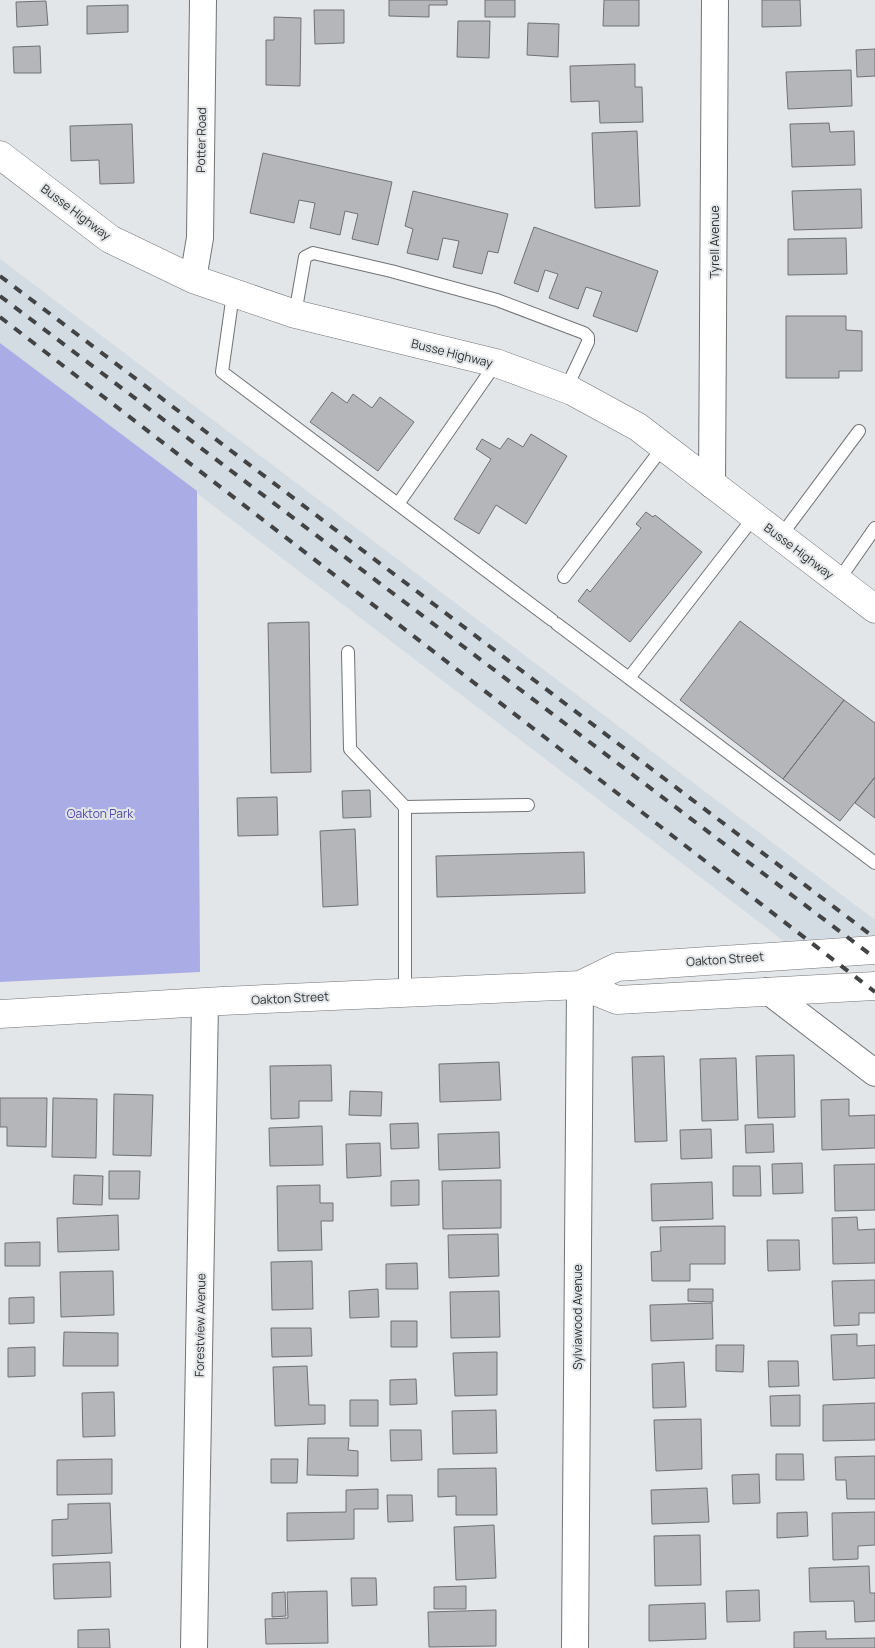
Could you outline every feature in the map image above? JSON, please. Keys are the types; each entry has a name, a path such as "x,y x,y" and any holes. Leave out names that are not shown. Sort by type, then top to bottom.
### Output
{"main road":[{"name":"Busse Highway","path":"0,154 110,239 193,280 295,314 496,363 566,389 638,428 875,609"},
{"name":"Oakton Street","path":"0,1014 405,992 580,985 617,967 875,950"},
{"name":"Oakton Street","path":"580,985 617,1000 875,986"}],"street":[{"name":"Potter Road","path":"193,280 200,238 203,0"},
{"name":"Tyrell Avenue","path":"712,485 715,0"},
{"name":"Sylviawood Avenue","path":"575,1648 580,985"},
{"path":"768,991 875,1073"},
{"name":"Forestview Avenue","path":"194,1648 205,1002"}],"lane":[{"path":"295,314 305,257 308,254 313,253 399,273 496,300 584,333 588,336 588,342 566,389"},
{"path":"233,294 222,372 875,864"},
{"path":"398,504 496,363"},
{"path":"780,537 859,431"},
{"path":"564,577 663,446"},
{"path":"629,678 754,517"},
{"path":"838,581 875,528"},
{"path":"348,652 350,748 405,807 405,992"},
{"path":"405,807 528,805"}],"shaded area":[{"path":"0,259 875,920 875,935 784,941 0,343"}],"green space":[{"name":"Oakton Park","path":"0,343 197,491 200,972 0,982"}],"building":[{"path":"389,0 447,0 447,5 429,5 429,17 389,16"},
{"path":"485,0 515,0 515,17 485,17"},
{"path":"604,0 639,0 639,26 603,26"},
{"path":"762,0 800,0 801,26 762,27"},
{"path":"46,1 48,25 17,27 16,2"},
{"path":"128,5 128,32 87,34 87,6"},
{"path":"314,10 344,10 344,43 315,44"},
{"path":"274,17 301,18 300,86 266,85 266,40 274,40"},
{"path":"458,21 490,21 489,58 457,57"},
{"path":"528,23 559,24 558,57 527,55"},
{"path":"40,46 41,73 14,73 13,47"},
{"path":"875,49 875,76 857,77 856,50"},
{"path":"635,64 635,87 642,87 643,122 600,123 599,101 571,102 570,66"},
{"path":"851,70 852,106 788,109 786,72"},
{"path":"829,123 830,132 854,131 855,165 792,167 790,124"},
{"path":"132,124 134,183 100,184 99,160 71,161 70,126"},
{"path":"637,131 640,206 595,208 592,133"},
{"path":"263,153 392,182 378,245 352,239 358,214 345,211 340,235 310,228 315,203 299,200 294,223 250,213"},
{"path":"861,189 862,228 794,230 792,191"},
{"path":"413,191 508,214 498,253 488,251 482,274 453,267 459,241 443,238 438,260 407,253 413,229 405,226"},
{"path":"534,227 658,271 637,332 593,316 602,292 586,287 578,309 549,298 558,274 545,270 538,292 514,283"},
{"path":"846,238 847,274 788,275 788,239"},
{"path":"786,316 846,316 846,330 862,331 862,371 839,371 839,378 786,378"},
{"path":"332,392 347,403 353,394 372,408 380,397 414,422 378,471 310,422"},
{"path":"531,434 567,456 526,524 496,505 479,534 454,519 491,459 476,449 482,439 500,449 508,438 523,447"},
{"path":"646,512 653,517 655,515 702,552 630,642 578,601 587,589 590,592 641,528 636,524"},
{"path":"740,621 844,700 783,779 680,700"},
{"path":"309,622 311,772 271,773 268,623"},
{"path":"844,700 875,723 875,777 840,821 783,779"},
{"path":"875,777 875,818 855,803"},
{"path":"370,790 371,817 343,818 342,791"},
{"path":"277,797 278,835 238,836 237,798"},
{"path":"355,829 358,905 323,907 320,831"},
{"path":"584,852 585,893 437,897 436,856"},
{"path":"794,1055 795,1117 758,1118 756,1056"},
{"path":"664,1056 667,1141 635,1142 632,1057"},
{"path":"736,1058 738,1120 702,1121 700,1059"},
{"path":"499,1062 501,1100 440,1102 439,1064"},
{"path":"331,1065 332,1101 299,1101 299,1118 271,1119 270,1066"},
{"path":"350,1091 382,1092 381,1116 349,1115"},
{"path":"114,1094 153,1095 151,1156 113,1155"},
{"path":"0,1098 47,1098 46,1147 7,1146 7,1127 0,1127"},
{"path":"53,1098 97,1099 96,1158 52,1157"},
{"path":"849,1099 849,1116 875,1115 875,1148 822,1150 821,1100"},
{"path":"418,1123 419,1148 391,1149 390,1124"},
{"path":"773,1124 774,1152 746,1153 745,1125"},
{"path":"322,1126 323,1165 270,1166 269,1128"},
{"path":"711,1129 712,1158 681,1159 680,1130"},
{"path":"499,1132 500,1168 439,1170 438,1134"},
{"path":"380,1143 381,1176 347,1178 346,1144"},
{"path":"802,1163 803,1193 773,1194 772,1164"},
{"path":"875,1164 875,1210 835,1211 834,1165"},
{"path":"733,1166 760,1166 761,1196 733,1196"},
{"path":"109,1171 140,1171 139,1199 109,1199"},
{"path":"74,1175 103,1176 102,1205 73,1204"},
{"path":"419,1180 419,1205 391,1206 391,1181"},
{"path":"501,1180 501,1228 443,1229 442,1181"},
{"path":"712,1182 713,1219 652,1221 651,1184"},
{"path":"320,1185 320,1203 333,1203 333,1221 321,1221 322,1250 278,1251 277,1186"},
{"path":"118,1215 119,1250 58,1252 57,1218"},
{"path":"857,1217 858,1230 875,1229 875,1263 833,1264 832,1218"},
{"path":"725,1226 725,1264 690,1264 690,1281 652,1281 651,1252 661,1251 660,1227"},
{"path":"498,1234 499,1276 449,1278 448,1235"},
{"path":"767,1240 799,1240 800,1270 768,1271"},
{"path":"40,1242 40,1266 5,1266 5,1243"},
{"path":"312,1261 313,1309 272,1310 271,1262"},
{"path":"417,1263 418,1289 386,1289 386,1264"},
{"path":"113,1271 114,1315 61,1317 60,1272"},
{"path":"875,1280 875,1313 859,1313 859,1325 834,1326 832,1281"},
{"path":"378,1289 379,1317 350,1318 349,1291"},
{"path":"688,1289 713,1289 713,1302 688,1301"},
{"path":"499,1291 500,1337 451,1338 450,1292"},
{"path":"34,1297 34,1323 9,1324 9,1298"},
{"path":"712,1303 713,1339 651,1341 650,1305"},
{"path":"391,1321 417,1321 417,1347 391,1347"},
{"path":"271,1328 311,1328 312,1356 272,1357"},
{"path":"64,1332 118,1333 118,1366 63,1366"},
{"path":"857,1334 857,1346 875,1345 875,1378 833,1380 831,1335"},
{"path":"716,1345 744,1345 743,1372 716,1371"},
{"path":"35,1347 35,1376 8,1377 8,1348"},
{"path":"497,1352 497,1395 455,1396 453,1353"},
{"path":"768,1361 798,1361 799,1386 769,1387"},
{"path":"684,1362 686,1407 653,1408 652,1364"},
{"path":"307,1366 309,1405 325,1405 325,1424 275,1426 273,1367"},
{"path":"416,1379 417,1404 390,1405 390,1380"},
{"path":"114,1392 115,1436 83,1437 82,1393"},
{"path":"800,1395 800,1426 771,1426 770,1396"},
{"path":"350,1400 378,1400 378,1426 350,1426"},
{"path":"875,1403 875,1440 823,1441 823,1405"},
{"path":"496,1410 497,1453 453,1454 452,1411"},
{"path":"701,1419 702,1469 656,1471 654,1420"},
{"path":"390,1430 421,1430 422,1460 391,1461"},
{"path":"308,1438 349,1438 348,1450 358,1451 358,1476 307,1475"},
{"path":"776,1454 803,1454 804,1480 776,1480"},
{"path":"875,1456 875,1499 847,1499 846,1480 836,1480 835,1457"},
{"path":"112,1459 112,1494 57,1495 57,1460"},
{"path":"271,1459 298,1459 297,1483 271,1483"},
{"path":"496,1468 497,1515 456,1515 456,1496 438,1497 438,1469"},
{"path":"759,1474 760,1503 733,1504 732,1475"},
{"path":"707,1488 709,1522 652,1524 651,1490"},
{"path":"378,1489 378,1509 354,1509 354,1539 287,1541 287,1513 346,1512 346,1490"},
{"path":"387,1495 412,1495 413,1521 388,1522"},
{"path":"110,1503 112,1553 52,1556 52,1520 68,1519 68,1504"},
{"path":"807,1512 808,1536 777,1538 777,1513"},
{"path":"875,1512 875,1545 858,1546 858,1559 833,1560 832,1513"},
{"path":"494,1525 496,1578 456,1580 454,1527"},
{"path":"700,1535 701,1585 655,1586 654,1536"},
{"path":"110,1562 111,1597 54,1599 53,1564"},
{"path":"869,1566 870,1593 875,1593 875,1621 855,1622 854,1601 810,1602 809,1568"},
{"path":"351,1578 376,1578 377,1605 352,1606"},
{"path":"466,1586 466,1609 434,1609 434,1587"},
{"path":"759,1590 760,1621 727,1622 726,1591"},
{"path":"327,1591 328,1643 266,1644 265,1619 288,1618 287,1592"},
{"path":"285,1592 286,1616 272,1617 272,1593"},
{"path":"705,1603 706,1639 649,1641 649,1605"},
{"path":"496,1610 496,1646 429,1647 428,1612"},
{"path":"109,1629 110,1648 78,1648 78,1630"},
{"path":"826,1631 826,1639 875,1638 875,1648 794,1648 794,1632"}],"railway":[{"path":"0,276 875,938"},
{"path":"0,296 875,958"},
{"path":"0,317 875,992"}]}
